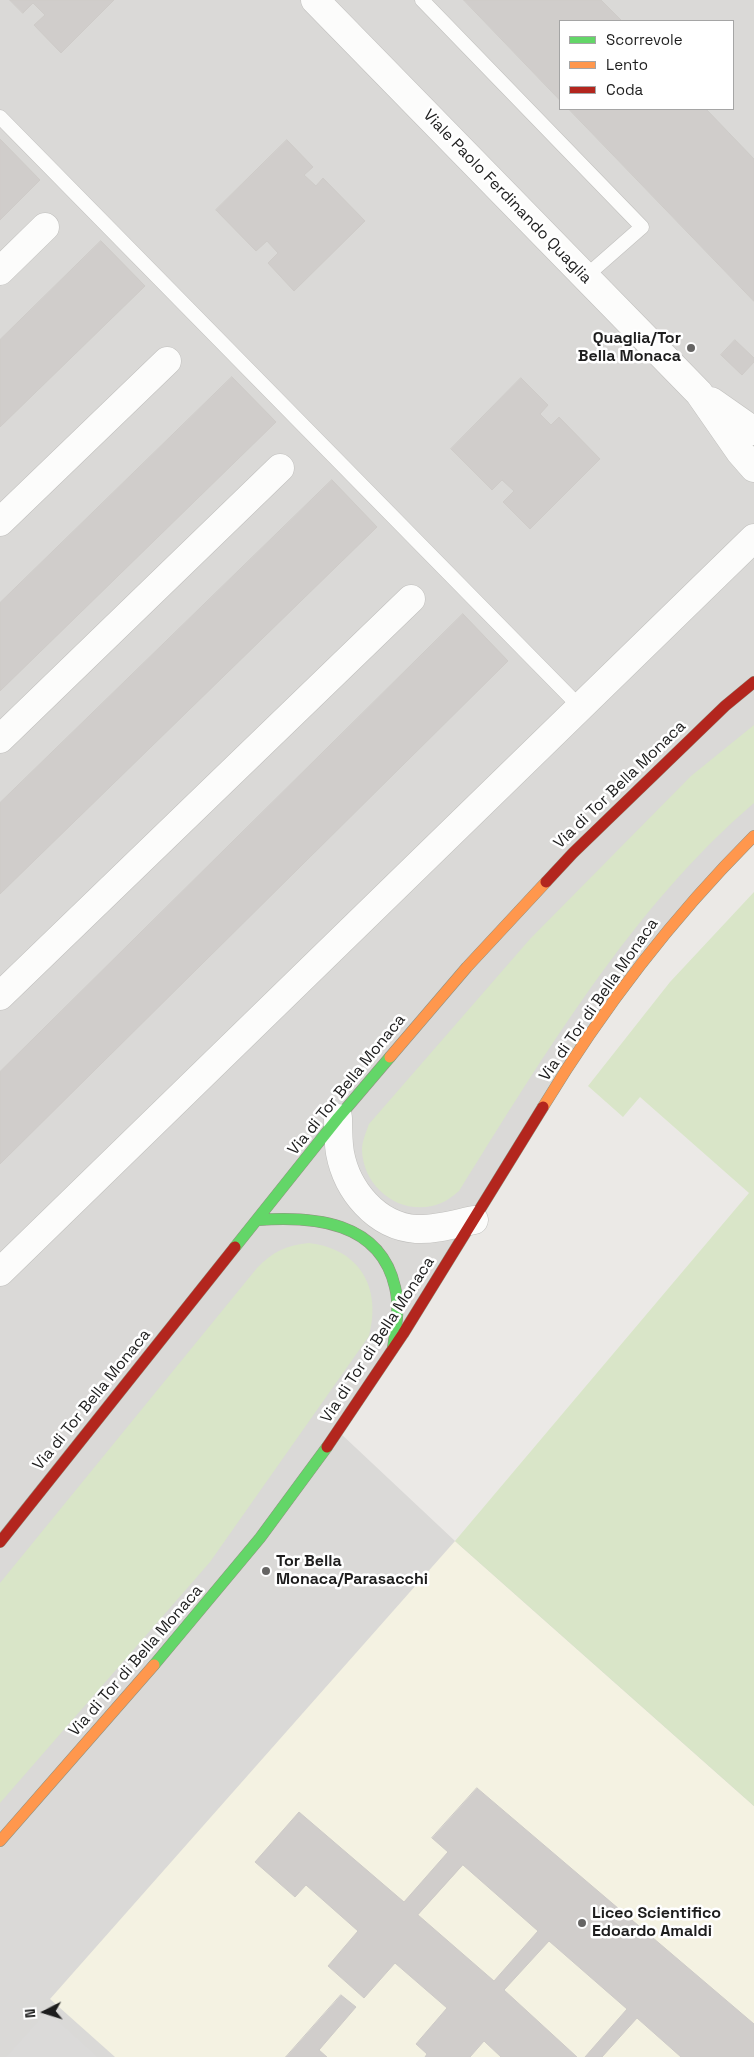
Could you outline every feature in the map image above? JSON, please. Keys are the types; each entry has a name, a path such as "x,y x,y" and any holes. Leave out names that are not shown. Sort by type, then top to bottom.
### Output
{"main road":[{"name":"Via di Tor Bella Monaca","path":"0,1542 338,1118 467,967 573,853 725,706 754,682"},
{"name":"Via di Tor di Bella Monaca","path":"0,1841 146,1676 230,1575 339,1432 474,1220 573,1059 626,983 688,905 754,836"},
{"path":"258,1220 308,1218 323,1221 349,1230 373,1248 389,1270 395,1287 398,1307 393,1348"}],"street":[{"name":"Viale Paolo Ferdinando Quaglia","path":"315,0 699,393 754,468"},
{"path":"0,271 45,226"},
{"path":"0,522 167,362"},
{"name":"Viale Paolo Ferdinando Quaglia","path":"699,393 754,431"},
{"path":"0,739 280,468"},
{"path":"0,1272 754,538"},
{"path":"0,996 411,599"},
{"path":"338,1118 340,1154 346,1173 358,1194 375,1213 389,1222 418,1229 474,1220"}],"lane":[{"path":"422,0 642,227 585,277"},
{"path":"0,117 580,707"}],"shaded area":[{"path":"0,0 754,0 754,840 626,983 339,1432 455,1541 754,1715 754,2057 0,2057"},
{"path":"455,1541 754,1806 754,2057 115,2057 50,1999"},
{"path":"47,2011 98,2057 6,2057"}],"green space":[{"path":"754,725 754,803 710,844 668,889 629,936 592,986 523,1088 459,1191 439,1204 419,1207 406,1206 384,1194 375,1186 368,1175 364,1163 362,1147 369,1124 530,939 691,776"},
{"path":"754,892 754,1806 455,1541 749,1193 640,1097 623,1117 588,1086 670,982"},
{"path":"309,1243 342,1253 354,1262 363,1274 369,1287 372,1302 369,1336 210,1562 0,1803 0,1583 257,1268 280,1250"}],"building":[{"path":"10,0 114,0 61,53 34,25 45,15 33,3 23,13"},
{"path":"464,0 601,0 621,20 559,20 559,99"},
{"path":"570,110 707,110 754,159 754,301"},
{"path":"0,139 40,180 0,220"},
{"path":"287,140 313,167 304,175 316,186 323,178 365,221 294,291 268,263 278,253 267,241 256,251 216,210"},
{"path":"101,241 145,286 0,427 0,340"},
{"path":"735,340 754,358 754,362 742,375 721,355"},
{"path":"232,377 276,422 0,691 0,603"},
{"path":"521,378 548,405 540,414 551,425 559,417 600,459 530,529 503,502 514,491 502,480 492,490 451,449"},
{"path":"332,480 377,527 0,894 0,803"},
{"path":"463,614 508,661 0,1164 0,1072"},
{"name":"Liceo Scientifico Edoardo Amaldi","path":"477,1788 754,2024 754,2057 681,2057 637,2018 602,2057 585,2057 627,2009 549,1941 504,1990 577,2057 501,2057 484,2041 470,2057 425,2057 427,2054 416,2044 447,2008 395,1963 364,1998 328,1966 358,1931 306,1885 295,1897 255,1862 299,1812 404,1902 448,1852 432,1838","holes":["463,1865 538,1931 494,1981 418,1915"]},
{"path":"341,1995 356,2007 319,2050 327,2057 286,2057"}],"traffic: fast":[{"path":"235,1247 338,1118 390,1057"},
{"path":"258,1220 279,1219 322,1222 342,1227 360,1236 375,1248 387,1265 395,1287 397,1318 393,1348"},
{"path":"154,1665 260,1538 327,1447"}],"traffic: slow":[{"path":"543,1107 590,1034 640,965 695,899 754,836"},
{"path":"390,1057 467,967 546,882"},
{"path":"0,1841 154,1665"}],"traffic: jam":[{"path":"546,882 573,853 725,706 754,682"},
{"path":"327,1447 403,1334 543,1107"},
{"path":"0,1542 235,1247"}],"place":[{"name":"Quaglia/Tor Bella Monaca","path":"691,348"},
{"name":"Tor Bella Monaca/Parasacchi","path":"266,1571"},
{"name":"Liceo Scientifico Edoardo Amaldi","path":"582,1923"}]}
